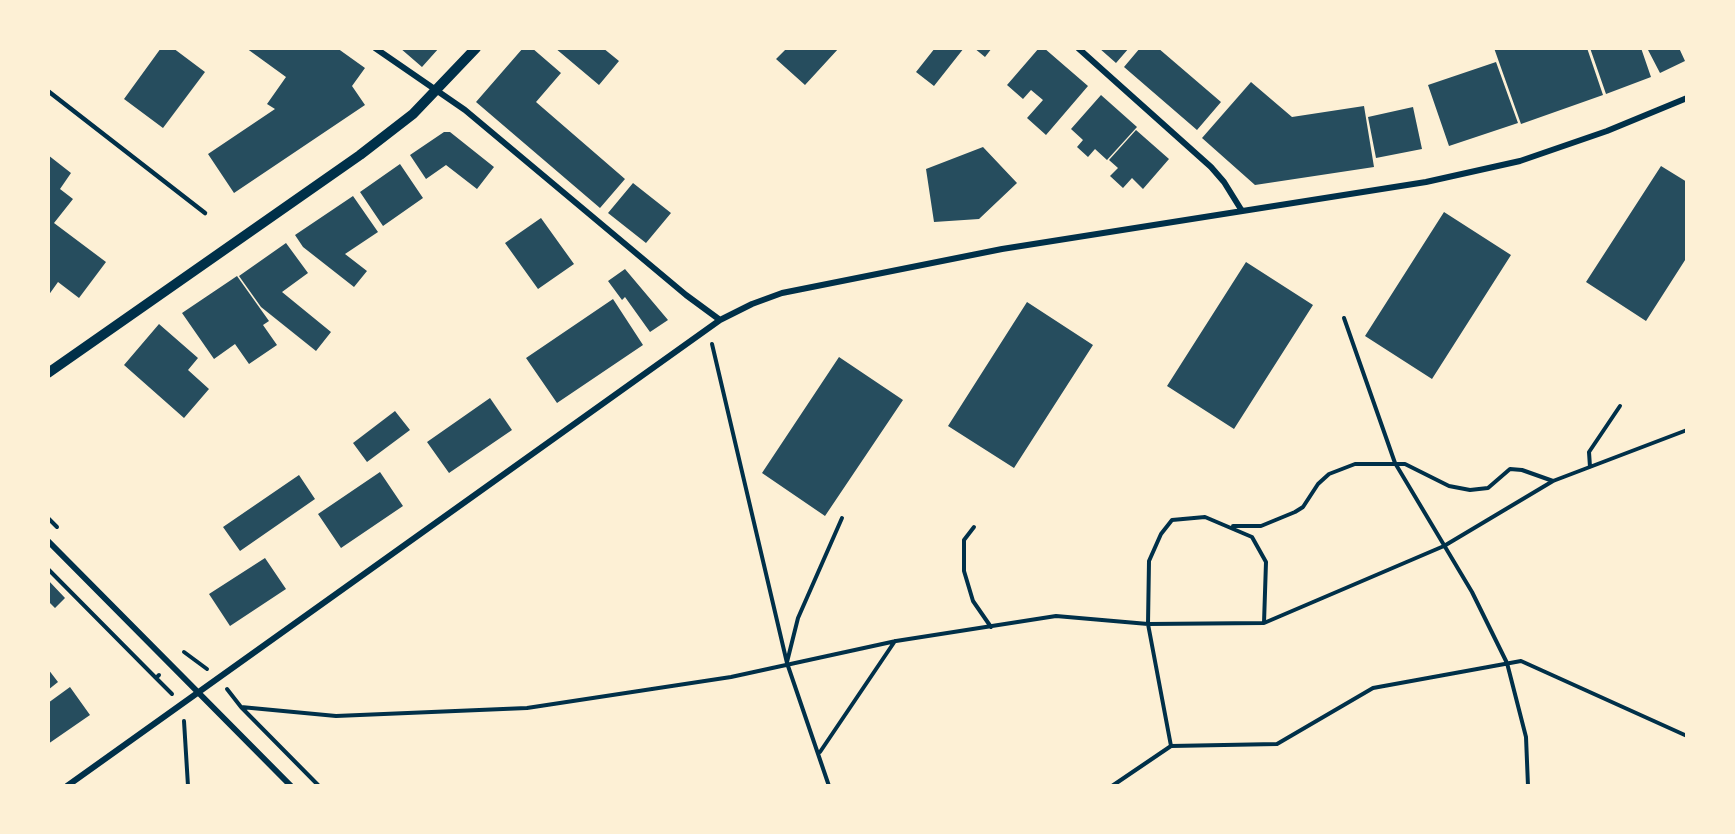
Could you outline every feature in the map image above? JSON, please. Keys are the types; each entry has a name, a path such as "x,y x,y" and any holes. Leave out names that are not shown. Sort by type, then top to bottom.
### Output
{"street":[{"path":"375,48 465,110 686,295 720,320"},
{"path":"48,373 360,155 413,114 476,48"},
{"path":"1078,48 1211,167 1224,182 1242,211"},
{"path":"67,786 720,320 782,293 1002,249 1426,182 1520,161 1607,131 1687,98"},
{"path":"48,541 291,786"}],"lane":[{"path":"48,91 205,213"}],"path":[{"path":"1344,318 1395,463 1472,592 1508,663 1526,737 1529,786"},
{"path":"708,329 787,663 820,753 829,786"},
{"path":"1590,466 1588,452 1620,406"},
{"path":"241,707 336,716 527,708 731,677 896,641 1056,616 1148,624 1264,623 1444,546 1553,482 1687,430"},
{"path":"1229,526 1261,526 1294,512 1303,507 1318,484 1339,469 1355,464 1405,464 1449,486 1470,490 1488,488 1510,469 1522,470 1553,482"},
{"path":"1171,746 1148,624 1149,561 1166,527 1172,520 1205,516 1252,537 1266,562 1264,623"},
{"path":"787,663 798,618 843,518"},
{"path":"974,527 964,540 964,571 974,601 991,627"},
{"path":"820,753 896,641"},
{"path":"184,652 219,679 241,707 319,786"},
{"path":"1112,786 1171,746 1277,744 1373,688 1521,661 1687,736"}],"building":[{"path":"161,48 173,48 205,72 163,128 124,99"},
{"path":"246,48 337,48 365,68 352,86 365,105 234,193 208,154 275,109 267,104 286,77"},
{"path":"400,48 439,48 422,67"},
{"path":"523,48 532,48 561,73 536,102 625,179 600,208 476,102"},
{"path":"555,48 603,48 619,61 599,85"},
{"path":"787,48 839,48 805,85 776,59"},
{"path":"935,48 964,48 934,86 916,72"},
{"path":"974,48 992,48 985,57"},
{"path":"1039,48 1044,48 1088,86 1046,135 1027,118 1043,100 1031,90 1023,99 1007,85"},
{"path":"1099,48 1129,48 1116,63"},
{"path":"1140,48 1158,48 1221,102 1197,130 1124,67"},
{"path":"1494,48 1587,48 1603,95 1521,124"},
{"path":"1590,48 1641,48 1651,77 1606,94"},
{"path":"1647,48 1679,48 1685,61 1660,73"},
{"path":"1496,62 1518,123 1449,146 1428,85"},
{"path":"1251,82 1292,117 1364,106 1374,167 1255,185 1202,138"},
{"path":"1101,95 1137,127 1107,160 1095,149 1088,157 1077,147 1083,140 1071,129"},
{"path":"1413,107 1422,149 1376,158 1368,117"},
{"path":"1136,130 1169,159 1143,189 1132,178 1123,188 1110,176 1118,168 1109,160"},
{"path":"444,132 450,132 494,167 477,189 446,165 426,179 410,155"},
{"path":"983,147 1017,183 979,219 934,222 926,169"},
{"path":"48,155 71,173 60,189 73,199 54,223 106,262 79,298 58,282 48,296"},
{"path":"400,164 423,198 383,226 360,192"},
{"path":"1661,166 1687,182 1687,257 1646,321 1586,282"},
{"path":"633,183 671,213 646,243 608,213"},
{"path":"353,196 378,232 345,254 367,271 354,287 303,247 295,235"},
{"path":"1444,212 1511,255 1432,379 1365,336"},
{"path":"541,218 574,264 538,289 505,243"},
{"path":"286,243 308,273 282,292 331,332 316,351 261,307 239,276"},
{"path":"1246,262 1313,305 1234,429 1167,386"},
{"path":"625,269 668,320 650,332 625,297 622,300 608,281"},
{"path":"237,276 269,321 263,325 277,345 249,364 235,344 214,359 182,313"},
{"path":"613,299 643,345 557,403 526,358"},
{"path":"1027,302 1093,345 1014,468 948,426"},
{"path":"159,324 198,358 188,370 209,389 184,418 124,365"},
{"path":"839,357 903,400 825,516 762,473"},
{"path":"490,398 512,430 449,473 427,442"},
{"path":"395,411 410,430 367,462 353,443"},
{"path":"380,472 403,506 341,548 318,514"},
{"path":"299,475 315,499 240,551 223,527"},
{"path":"265,558 286,589 230,626 209,594"},
{"path":"48,580 65,598 55,608 48,601"},
{"path":"48,669 58,682 48,690"},
{"path":"70,687 90,715 48,744 48,703"}]}
